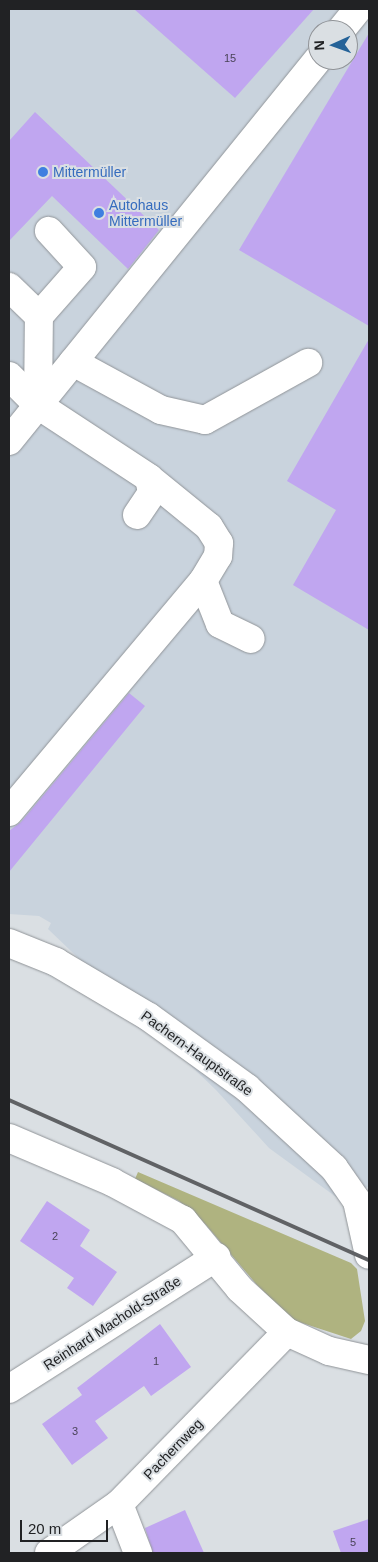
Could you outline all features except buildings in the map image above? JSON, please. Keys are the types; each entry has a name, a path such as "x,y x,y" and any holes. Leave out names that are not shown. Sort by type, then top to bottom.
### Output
{"street":[{"path":"349,20 358,9"},
{"path":"9,441 309,70"},
{"path":"38,405 39,316 82,267 49,231"},
{"path":"9,287 39,316"},
{"path":"73,362 161,410 205,420 308,363"},
{"path":"9,376 38,405 149,478 209,527 220,543 218,556 203,581 9,812"},
{"path":"137,515 152,492 149,478"},
{"path":"203,581 220,624 251,639"},
{"name":"Pachern-Hauptstraße","path":"9,943 56,962 149,1017 247,1088 334,1168 363,1200 369,1255"},
{"path":"9,1138 150,1200 183,1220 216,1257 240,1289 287,1332 329,1351 369,1360"},
{"name":"Reinhard Machold-Straße","path":"9,1389 216,1257"},
{"name":"Pachernweg","path":"48,1553 119,1504 287,1332"},
{"path":"119,1504 138,1553"}],"shaded area":[{"path":"9,9 369,9 369,1186 343,1202 269,1148 216,1090 48,929 51,923 39,916 9,914"}],"green space":[{"path":"138,1172 351,1263 357,1269 365,1321 361,1331 351,1339 293,1320 257,1285 206,1225 179,1201 135,1179"}],"railway":[{"path":"9,1100 369,1260"}],"place":[{"name":"Mittermüller","path":"43,172"},
{"name":"Autohaus Mittermüller","path":"99,213"}]}
